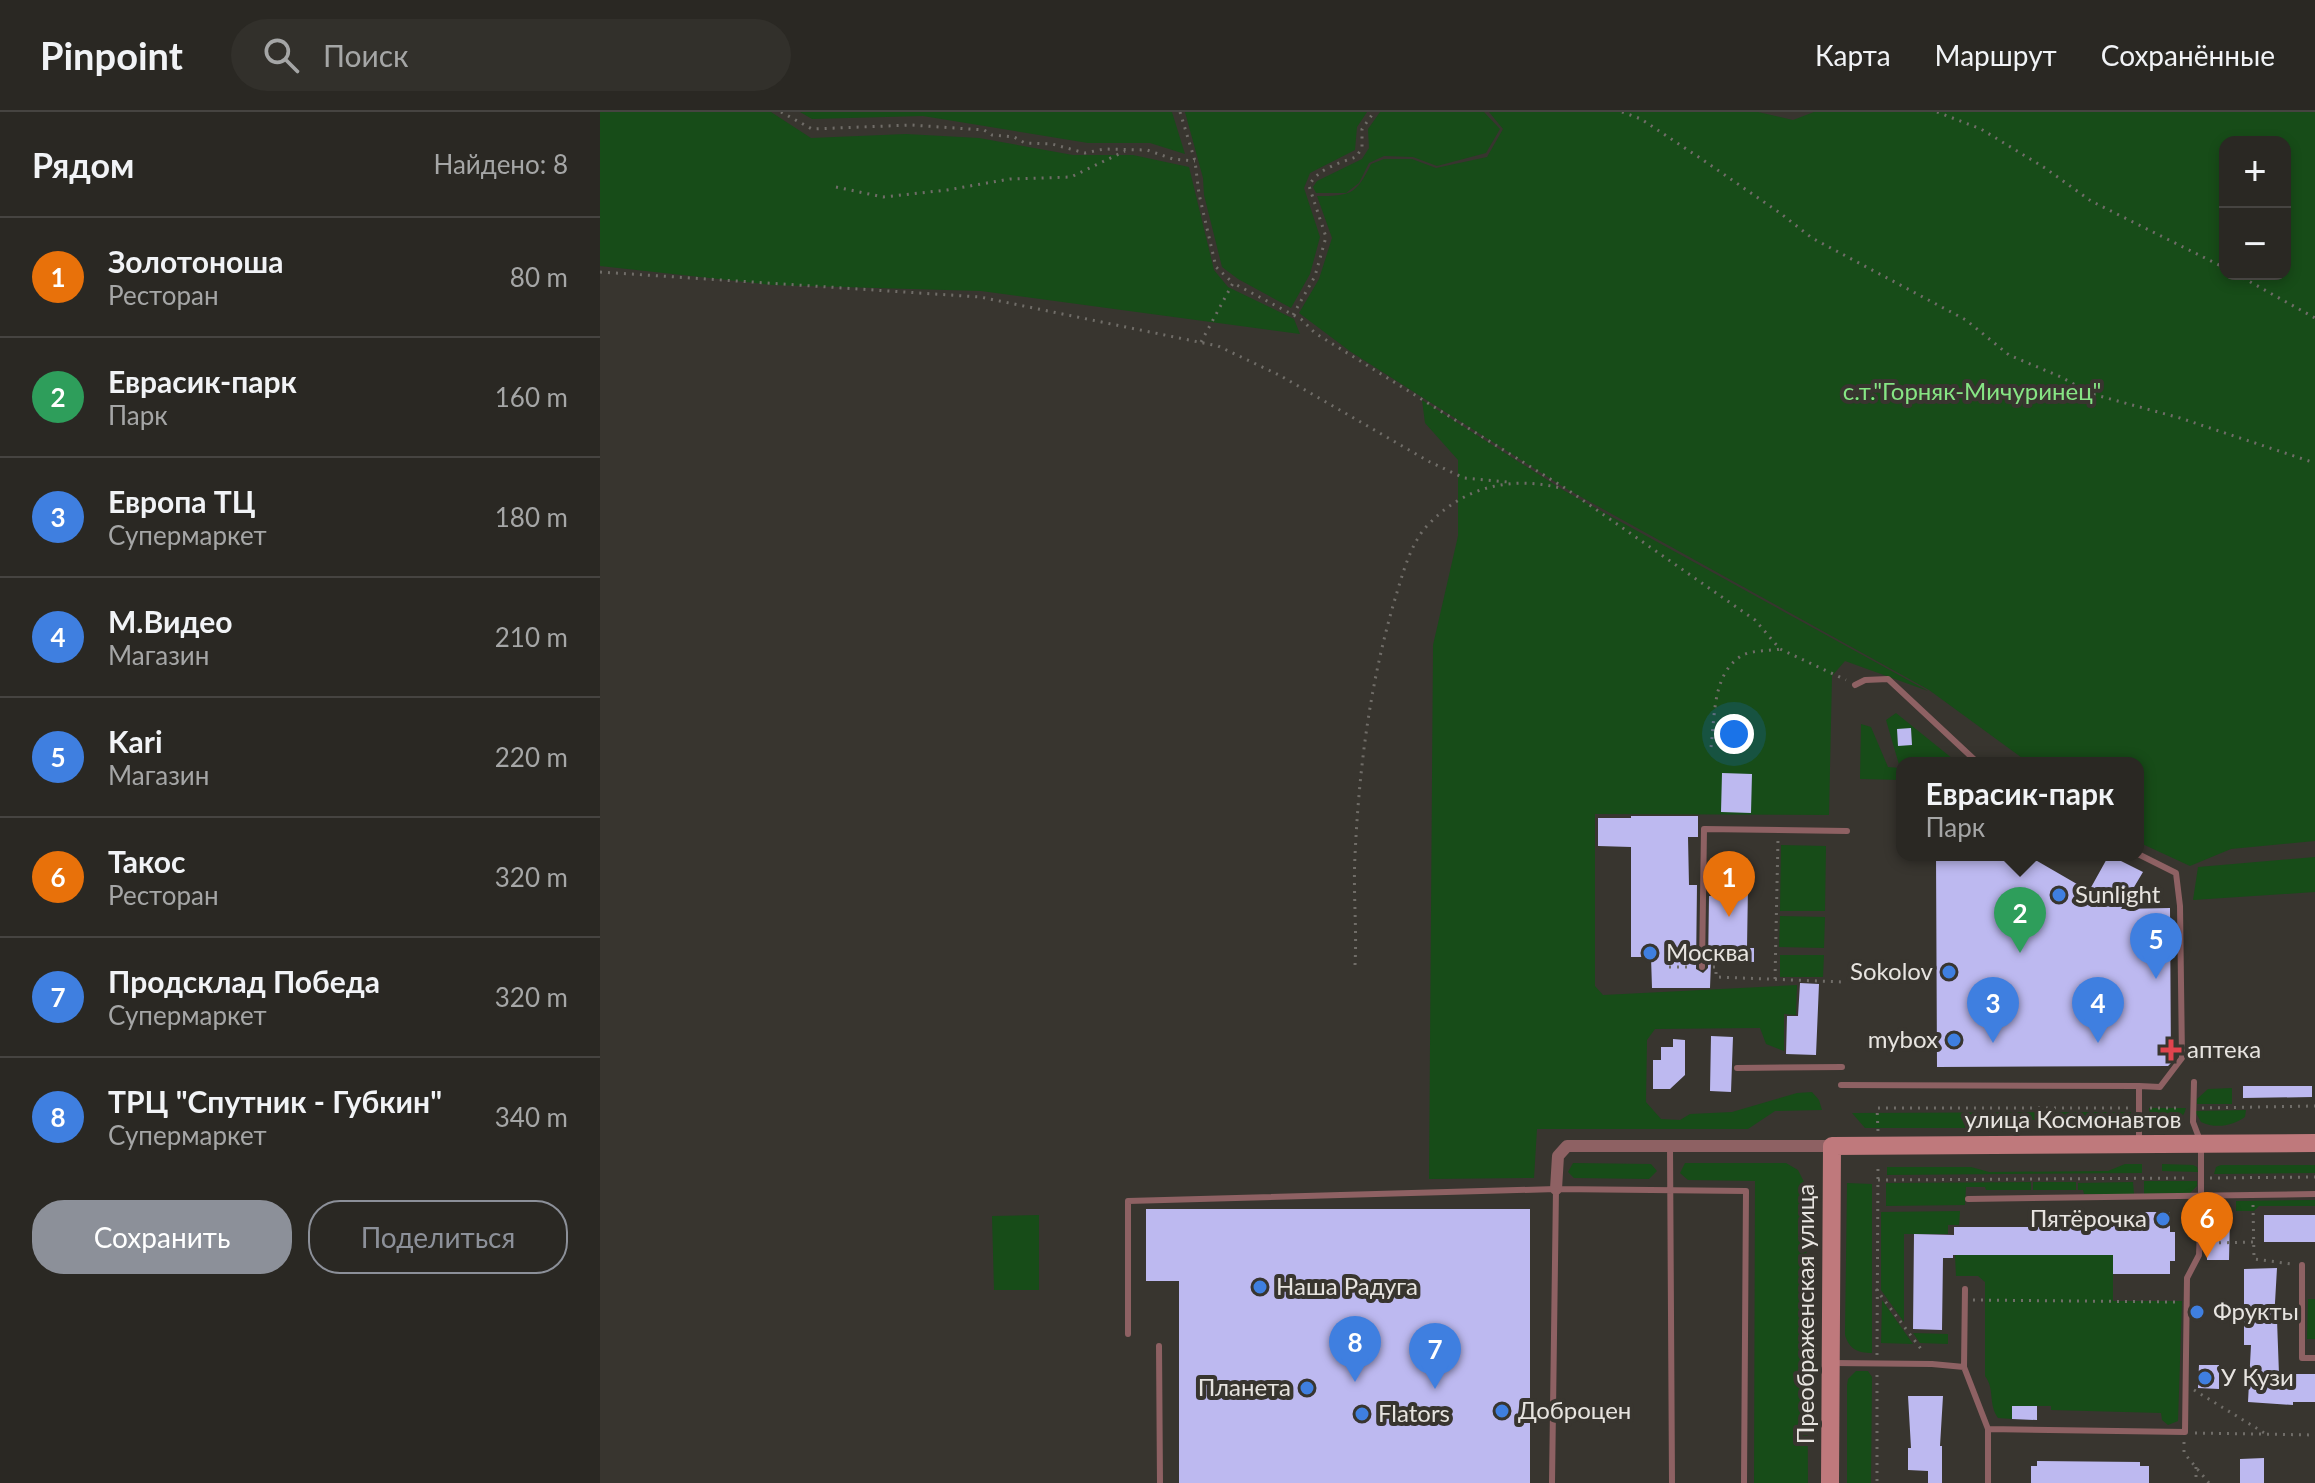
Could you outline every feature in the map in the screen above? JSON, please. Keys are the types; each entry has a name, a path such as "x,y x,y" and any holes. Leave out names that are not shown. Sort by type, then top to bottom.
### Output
{"main road":[{"name":"улица Космонавтов","path":"1832,1146 2315,1143"},
{"name":"Преображенская улица","path":"1830,1483 1832,1146"}],"street":[{"path":"1556,1189 1558,1156 1567,1146 1832,1146"}],"lane":[{"path":"1855,685 1865,680 1888,679 1972,757"},
{"path":"1702,967 1704,829 1847,831"},
{"path":"1841,1085 2160,1087 2182,1058 2180,906 2176,873 2144,857"},
{"path":"1737,1068 1842,1067"},
{"path":"1988,1429 2185,1432 2187,1278 2199,1255 2201,1195 2201,1143 2193,1122 2194,1082"},
{"path":"2139,1086 2139,1144"},
{"path":"1670,1145 1672,1483"},
{"path":"1552,1483 1556,1189"},
{"path":"1128,1334 1128,1201 1556,1189 1746,1191 1744,1483"},
{"path":"1968,1199 2315,1194"},
{"path":"2302,1265 2302,1358 2315,1358"},
{"path":"1965,1289 1964,1367 1988,1429 1988,1483"},
{"path":"1159,1346 1160,1483"},
{"path":"1830,1363 1964,1367"}],"path":[{"path":"781,112 812,129 854,125 984,130 1025,143 1052,144 1085,153 1104,149 1147,150 1173,159 1195,161"},
{"path":"1180,112 1195,161 1199,194 1216,267 1233,283 1293,315 1315,333 1568,490 1755,620 1780,649 1855,685"},
{"path":"1293,315 1315,276 1326,237 1309,186 1313,177 1356,157 1362,148 1362,129 1374,112"},
{"path":"1622,112 1641,119 1703,160 1812,238 1966,320 2009,355 2092,394 2180,418 2315,463"},
{"path":"1937,112 1981,129 2045,168 2091,201 2219,265"},
{"path":"836,187 883,197 1010,179 1071,177 1128,149"},
{"path":"600,272 980,297 1201,342 1218,346 1279,375 1430,462 1464,478 1537,481 1568,490"},
{"path":"2247,280 2315,318"},
{"path":"1201,342 1233,283"},
{"path":"1355,965 1355,858 1366,723 1385,632 1404,572 1424,529 1447,507 1476,492 1508,482"},
{"path":"1711,747 1718,695 1726,668 1745,654 1780,649"},
{"path":"1775,979 1778,830"},
{"path":"1669,967 1716,967 1716,977 1844,982"},
{"path":"1877,1483 1877,1108 2315,1106"},
{"path":"1878,1180 2315,1177"},
{"path":"2240,1205 2253,1204 2254,1259 2302,1265"},
{"path":"2199,1243 2254,1242"},
{"path":"1876,1289 1932,1364"},
{"path":"1965,1300 2187,1302"},
{"path":"2194,1390 2266,1434"},
{"path":"2185,1432 2315,1435"},
{"path":"2184,1453 2209,1483"},
{"path":"2196,1467 2196,1483"}],"green space":[{"path":"600,112 771,112 811,138 906,134 979,138 1073,155 1133,155 1189,167 1214,270 1228,287 1294,319 1300,334 981,291 772,285 600,266"},
{"path":"800,112 1172,112 1185,154 1150,143 1088,143 923,116 812,119"},
{"path":"1185,112 1367,112 1357,127 1355,150 1310,173 1304,188 1320,237 1310,274 1291,308 1222,267"},
{"path":"1380,112 1484,112 1500,129 1486,153 1437,166 1413,157 1384,156 1369,163 1359,183 1346,193 1316,193 1313,187 1317,181 1362,159 1369,148 1368,129"},
{"name":"с.т.\"Горняк-Мичуринец\"","path":"1489,112 1758,112 1793,120 1814,112 2315,112 2315,841 2231,849 2190,866 2144,845 2144,757 2021,757 1929,690 1565,488 1351,352 1299,313 1319,279 1332,238 1317,196 1351,192 1371,164 1384,159 1412,159 1436,168 1487,157 1503,129"},
{"path":"1422,400 1563,490 1928,691 1845,661 1832,676 1829,815 1595,814 1595,986 1603,995 1797,985 1796,1015 1784,1014 1784,1051 1766,1044 1760,1028 1655,1029 1647,1040 1646,1102 1661,1119 1680,1120 1690,1114 1732,1112 1797,1093 1812,1092 1822,1110 1775,1111 1748,1129 1537,1129 1534,1178 1429,1179 1433,645 1458,536 1458,460 1425,423"},
{"path":"1896,713 1951,757 1897,757 1886,720"},
{"path":"1861,724 1871,727 1888,767 1896,768 1896,780 1860,779"},
{"path":"1781,845 1826,846 1825,911 1780,911"},
{"path":"2315,857 2315,892 2193,900 2198,867"},
{"path":"1780,916 1825,917 1824,948 1779,947"},
{"path":"1780,955 1824,955 1823,977 1780,977"},
{"path":"2232,1088 2232,1104 2197,1104 2197,1099 2208,1089"},
{"path":"2149,1108 2186,1108 2177,1123 2162,1126 2151,1122"},
{"path":"2246,1110 2245,1117 2240,1120 2218,1126 2201,1122 2195,1111"},
{"path":"2131,1112 2131,1120 1986,1120 1983,1128 1865,1128 1852,1113"},
{"path":"1573,1163 1651,1164 1657,1171 1649,1179 1574,1178 1568,1172"},
{"path":"1685,1163 1786,1163 1798,1170 1806,1186 1808,1483 1754,1483 1755,1181 1688,1180 1680,1173"},
{"path":"2125,1164 2142,1164 2142,1173 1887,1175 1887,1167 1971,1167 1989,1172 2108,1171"},
{"path":"2162,1164 2193,1165 2198,1172 2162,1171"},
{"path":"2315,1165 2315,1173 2214,1174 2216,1167"},
{"path":"2144,1181 2197,1181 2197,1186 2190,1193 2144,1194"},
{"path":"2031,1182 2031,1190 1966,1187 1965,1205 1886,1206 1886,1183"},
{"path":"2033,1182 2076,1182 2076,1190 2033,1190"},
{"path":"2133,1182 2134,1194 2084,1194 2083,1190 2078,1190 2078,1183"},
{"path":"1847,1183 1872,1184 1872,1353 1855,1349 1845,1335"},
{"path":"2315,1200 2315,1206 2259,1206 2254,1211 2236,1211 2236,1201"},
{"path":"1960,1211 1959,1225 1948,1225 1948,1234 1904,1234 1904,1322 1881,1290 1881,1212"},
{"path":"1039,1215 1039,1290 994,1290 992,1216"},
{"path":"1955,1255 2113,1255 2113,1301 2182,1301 2178,1421 2168,1425 2162,1420 2161,1413 2051,1410 2051,1406 2012,1406 2012,1419 1998,1418 1985,1376 1985,1282 1978,1276 1956,1276"},
{"path":"2308,1299 2315,1299 2315,1339 2307,1339"},
{"path":"1882,1300 1913,1344 1881,1343"},
{"path":"1913,1333 1948,1334 1948,1344 1920,1343"},
{"path":"1856,1371 1868,1371 1872,1377 1871,1483 1847,1483 1847,1385 1848,1379"}],"building":[{"path":"1911,728 1912,745 1898,746 1897,729"},
{"path":"1722,773 1752,774 1751,813 1721,812"},
{"path":"1698,816 1698,837 1688,837 1689,885 1697,885 1696,969 1703,973 1708,968 1709,896 1718,896 1718,886 1748,886 1747,948 1754,948 1754,962 1711,961 1710,988 1652,988 1651,957 1631,957 1631,847 1598,846 1598,818"},
{"path":"1936,861 2037,861 2089,891 2106,861 2121,861 2143,872 2121,909 2170,908 2171,1063 2168,1066 1937,1067"},
{"path":"1800,983 1819,984 1816,1055 1786,1054 1787,1016 1798,1016"},
{"path":"1711,1036 1733,1037 1731,1092 1710,1091"},
{"path":"1673,1039 1685,1040 1685,1075 1670,1089 1653,1089 1653,1060 1661,1060 1661,1047 1673,1047"},
{"path":"2243,1086 2312,1086 2312,1097 2243,1098"},
{"path":"1146,1209 1530,1209 1530,1483 1179,1483 1179,1281 1146,1281"},
{"path":"2113,1212 2170,1212 2170,1232 2175,1232 2175,1261 2170,1261 2170,1274 2113,1274 2113,1255 1953,1255 1953,1258 1943,1258 1942,1330 1913,1329 1914,1234 1954,1235 1954,1227 2113,1227"},
{"path":"2264,1215 2315,1215 2315,1242 2264,1242"},
{"path":"2215,1216 2230,1216 2229,1260 2207,1260 2206,1225"},
{"path":"2277,1268 2274,1320 2277,1320 2279,1374 2315,1374 2315,1402 2293,1402 2293,1405 2248,1402 2251,1345 2244,1345 2244,1269"},
{"path":"2199,1365 2219,1365 2219,1389 2198,1388"},
{"path":"1908,1396 1943,1396 1940,1446 1942,1483 1928,1483 1928,1471 1908,1470 1908,1448 1911,1448"},
{"path":"2012,1406 2037,1406 2037,1420 2012,1419"},
{"path":"2264,1458 2264,1483 2240,1483 2240,1459"},
{"path":"2037,1461 2140,1462 2140,1466 2149,1466 2149,1483 2031,1483 2031,1466 2037,1466"}],"place":[{"name":"Sunlight","path":"2059,895"},
{"name":"Золотоноша","path":"1729,917"},
{"name":"Москва","path":"1650,953"},
{"name":"Еврасик-парк","path":"2020,953"},
{"name":"Sokolov","path":"1949,972"},
{"name":"Kari","path":"2156,979"},
{"name":"mybox","path":"1954,1040"},
{"name":"Европа ТЦ","path":"1993,1043"},
{"name":"М.Видео","path":"2098,1043"},
{"name":"аптека","path":"2171,1050"},
{"name":"Пятёрочка","path":"2163,1219"},
{"name":"Такос","path":"2207,1258"},
{"name":"Наша Радуга","path":"1260,1287"},
{"name":"Фрукты","path":"2197,1312"},
{"name":"У Кузи","path":"2205,1378"},
{"name":"ТРЦ \"Спутник - Губкин\"","path":"1355,1382"},
{"name":"Планета","path":"1307,1388"},
{"name":"Продсклад Победа","path":"1435,1389"},
{"name":"Доброцен","path":"1502,1411"},
{"name":"Flators","path":"1362,1414"}]}
